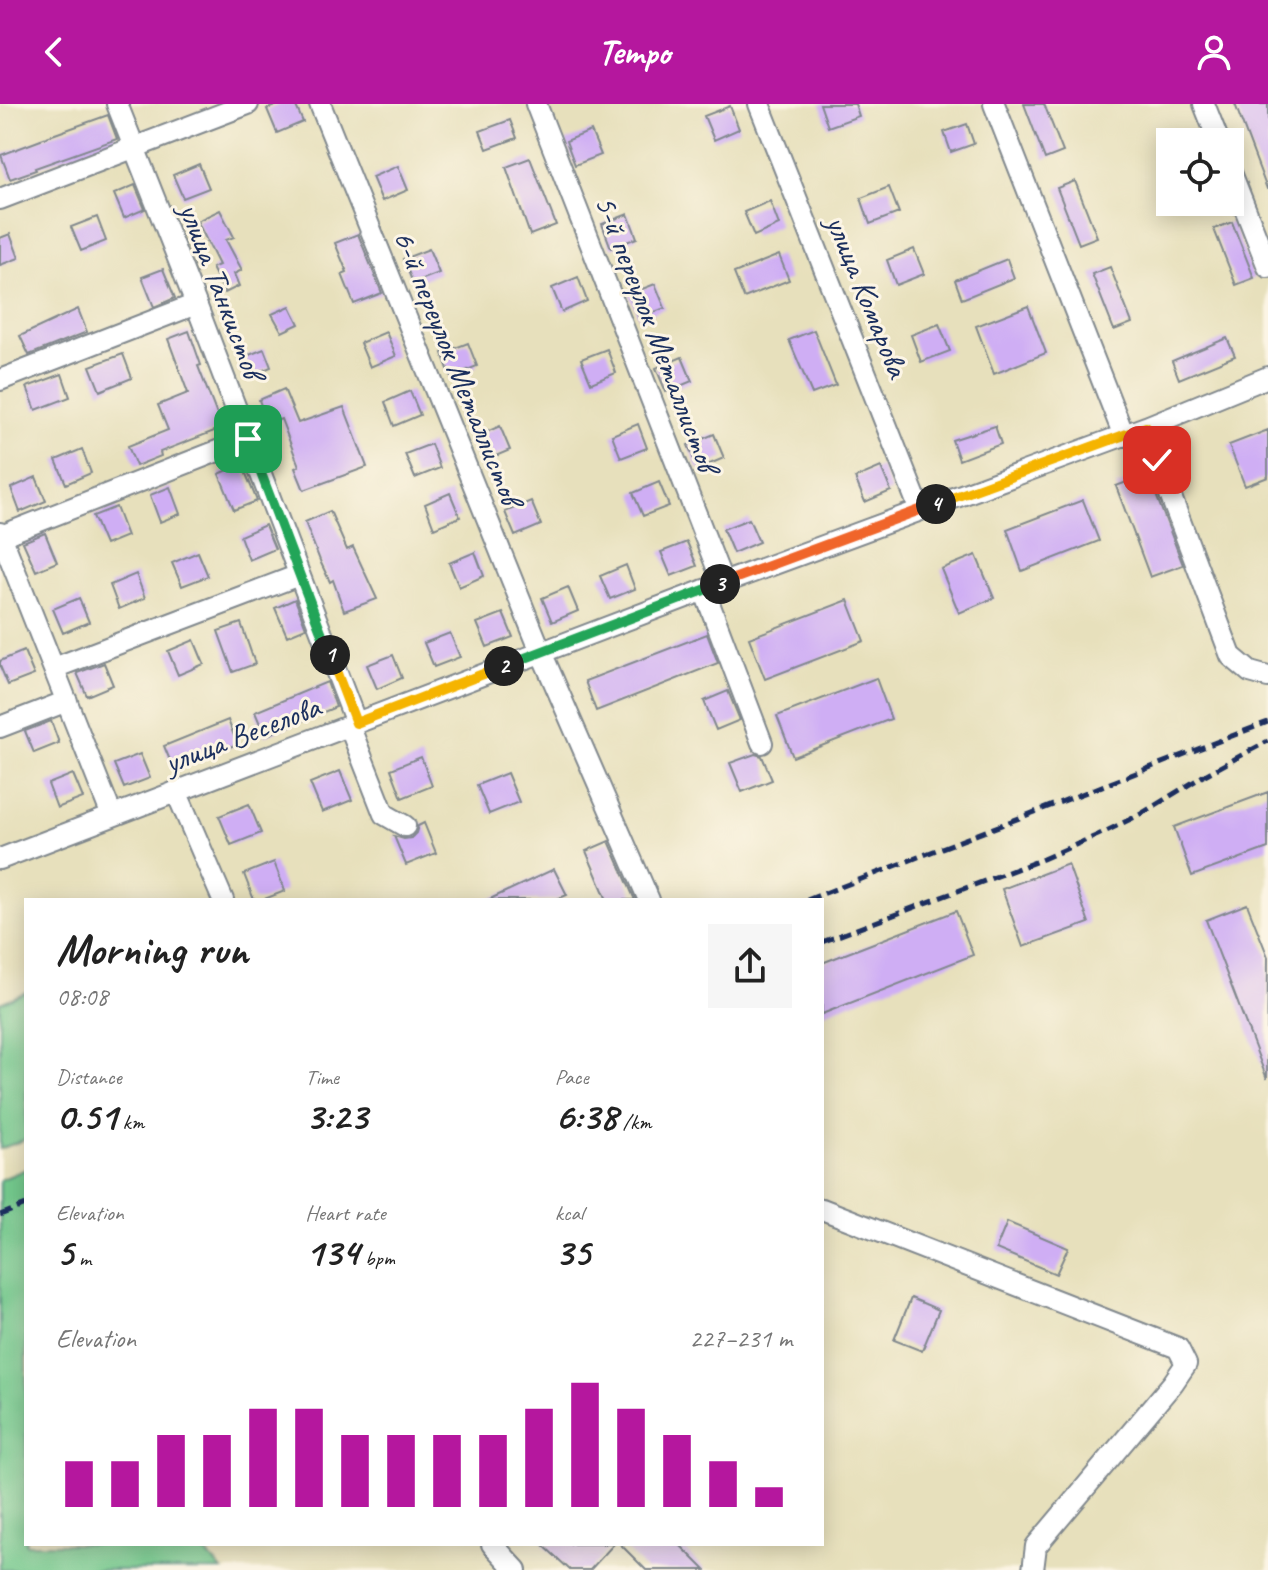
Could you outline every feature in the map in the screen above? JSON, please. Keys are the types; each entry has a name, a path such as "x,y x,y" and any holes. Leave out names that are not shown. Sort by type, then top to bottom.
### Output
{"street":[{"name":"улица Танкистов","path":"117,104 248,439 384,814 405,826"},
{"path":"0,199 248,104"},
{"name":"6-й переулок Металлистов","path":"320,104 541,652 648,898"},
{"name":"5-й переулок Металлистов","path":"536,104 714,586 762,743"},
{"name":"улица Комарова","path":"759,104 920,510"},
{"path":"994,104 1124,436"},
{"path":"1204,104 1213,128"},
{"path":"1244,206 1268,267"},
{"path":"0,380 196,304"},
{"name":"улица Веселова","path":"0,859 714,586 1124,436 1268,377"},
{"path":"1146,427 1231,656 1250,672 1268,677"},
{"path":"112,816 0,534 248,439"},
{"path":"54,668 299,575"},
{"path":"0,727 67,701"},
{"path":"176,791 222,898"},
{"path":"824,1210 1178,1348 1186,1364 1036,1546 1033,1570"},
{"path":"494,1546 516,1570"}],"green space":[{"path":"24,993 24,1140 0,1149 0,1003"},
{"path":"24,1170 24,1546 200,1546 222,1570 0,1570 0,1180"}],"building":[{"path":"280,104 295,104 303,122 277,133 267,109"},
{"path":"820,104 855,104 859,116 828,127"},
{"path":"1024,104 1044,104 1063,152 1045,159"},
{"path":"1235,104 1268,104 1268,189 1267,189"},
{"path":"730,106 739,129 714,140 704,116"},
{"path":"108,115 117,139 10,179 1,155"},
{"path":"510,120 517,138 487,149 480,131"},
{"path":"967,124 974,144 951,152 944,132"},
{"path":"591,131 601,155 575,165 566,141"},
{"path":"530,158 556,225 530,235 506,167"},
{"path":"199,164 209,188 183,198 173,175"},
{"path":"398,166 408,190 382,201 372,177"},
{"path":"1075,181 1097,237 1079,244 1057,188"},
{"path":"135,185 145,209 124,218 114,194"},
{"path":"889,187 899,213 870,224 861,198"},
{"path":"770,201 779,225 754,236 744,212"},
{"path":"220,210 234,237 226,240 242,270 234,274 239,286 225,293 212,268 219,265 197,221"},
{"path":"628,214 637,238 611,248 602,224"},
{"path":"97,217 106,241 81,251 71,227"},
{"path":"1232,222 1254,278 1236,285 1214,229"},
{"path":"10,234 19,258 0,265 0,238"},
{"path":"358,234 382,293 354,304 342,274 347,272 335,243"},
{"path":"429,249 439,273 413,283 403,259"},
{"path":"914,249 924,274 896,285 887,260"},
{"path":"779,255 789,280 744,298 734,273"},
{"path":"1007,259 1014,278 962,299 955,280"},
{"path":"1110,267 1132,323 1114,330 1092,274"},
{"path":"163,269 175,298 154,307 142,277"},
{"path":"578,277 587,301 562,312 552,288"},
{"path":"655,284 665,308 639,318 629,294"},
{"path":"290,306 299,324 282,332 272,314"},
{"path":"1028,306 1046,353 994,374 976,326"},
{"path":"78,309 87,332 29,355 20,336"},
{"path":"939,324 950,351 921,362 911,335"},
{"path":"814,330 836,385 812,394 789,340"},
{"path":"189,331 201,365 198,366 222,428 160,452 161,456 136,466 128,446 168,430 158,405 188,393 168,339"},
{"path":"386,332 396,356 370,367 360,343"},
{"path":"1227,338 1235,356 1179,379 1172,361"},
{"path":"468,343 477,366 451,377 442,353"},
{"path":"264,349 271,367 252,375 244,357"},
{"path":"607,349 616,373 591,383 581,359"},
{"path":"123,354 132,378 100,391 90,366"},
{"path":"682,357 692,381 666,392 656,368"},
{"path":"62,374 70,397 36,410 27,387"},
{"path":"284,389 298,423 344,407 367,467 304,490 295,468 299,466 281,419 268,424 259,400"},
{"path":"410,391 420,415 394,426 385,402"},
{"path":"638,424 647,448 621,458 612,435"},
{"path":"500,426 510,450 484,461 475,437"},
{"path":"995,426 1001,444 959,460 952,440"},
{"path":"1268,430 1268,477 1245,486 1229,445"},
{"path":"714,434 724,458 698,469 688,445"},
{"path":"431,444 440,468 415,478 405,454"},
{"path":"82,449 91,473 66,484 56,460"},
{"path":"242,464 257,501 234,510 219,474"},
{"path":"881,467 891,491 865,502 855,478"},
{"path":"1148,474 1183,565 1150,577 1116,486"},
{"path":"36,477 46,501 20,512 11,488"},
{"path":"659,482 669,506 643,516 633,493"},
{"path":"170,487 180,514 160,522 150,495"},
{"path":"450,493 460,517 434,528 425,504"},
{"path":"1083,500 1099,541 1022,571 1007,529"},
{"path":"531,501 541,525 515,536 505,512"},
{"path":"116,507 127,536 105,545 93,516"},
{"path":"330,511 347,550 353,547 377,599 344,611 305,522"},
{"path":"749,519 759,542 733,553 723,529"},
{"path":"265,525 275,549 249,560 240,536"},
{"path":"45,533 57,562 36,571 23,542"},
{"path":"687,542 697,566 671,576 661,552"},
{"path":"198,552 208,576 182,586 172,563"},
{"path":"475,552 484,576 459,587 449,563"},
{"path":"976,555 994,598 959,613 941,569"},
{"path":"626,565 635,589 610,599 600,576"},
{"path":"136,574 145,598 119,609 110,585"},
{"path":"568,587 578,611 552,622 542,598"},
{"path":"79,598 89,622 63,633 53,609"},
{"path":"295,599 306,628 287,636 275,608"},
{"path":"848,600 864,641 765,679 749,638"},
{"path":"503,613 513,637 487,647 477,623"},
{"path":"241,623 255,664 233,672 218,631"},
{"path":"450,633 460,657 434,667 424,643"},
{"path":"707,634 718,663 596,711 585,681"},
{"path":"194,640 204,664 178,675 168,651"},
{"path":"24,651 34,675 8,685 0,661"},
{"path":"393,655 402,678 377,689 367,665"},
{"path":"104,663 113,685 87,696 77,673"},
{"path":"876,678 891,719 793,757 777,716"},
{"path":"327,682 336,707 265,736 255,712"},
{"path":"728,691 740,720 716,730 704,701"},
{"path":"228,720 237,744 174,770 164,746"},
{"path":"51,721 59,743 34,753 25,731"},
{"path":"140,754 150,778 124,788 114,764"},
{"path":"755,754 762,756 772,780 742,792 730,763"},
{"path":"421,757 432,786 402,798 391,769"},
{"path":"340,771 352,800 322,812 310,783"},
{"path":"507,773 519,802 489,814 477,785"},
{"path":"73,774 83,798 57,808 48,784"},
{"path":"1268,792 1268,848 1192,876 1174,827"},
{"path":"249,804 261,833 231,845 219,816"},
{"path":"424,823 436,853 406,865 394,836 411,838 418,826"},
{"path":"609,841 634,898 606,898 586,851"},
{"path":"274,862 285,891 267,898 253,898 244,874"},
{"path":"1068,864 1089,923 1023,947 1002,889"},
{"path":"554,869 567,895 560,898 492,898"},
{"path":"1247,904 1268,957 1267,1079 1206,920"},
{"path":"956,911 973,955 824,1013 824,962"},
{"path":"1007,1222 1068,1248 1056,1274 996,1249"},
{"path":"911,1298 939,1310 922,1351 894,1340"},
{"path":"544,1546 612,1546 590,1570 570,1570"},
{"path":"622,1546 681,1546 705,1570 646,1570"}],"railway":[{"path":"812,898 1268,722"},
{"path":"824,941 1043,859 1098,835 1141,814 1268,741"},
{"path":"0,1215 24,1206"}],"route":[{"path":"248,439 356,723 1146,427 1157,460"}]}
